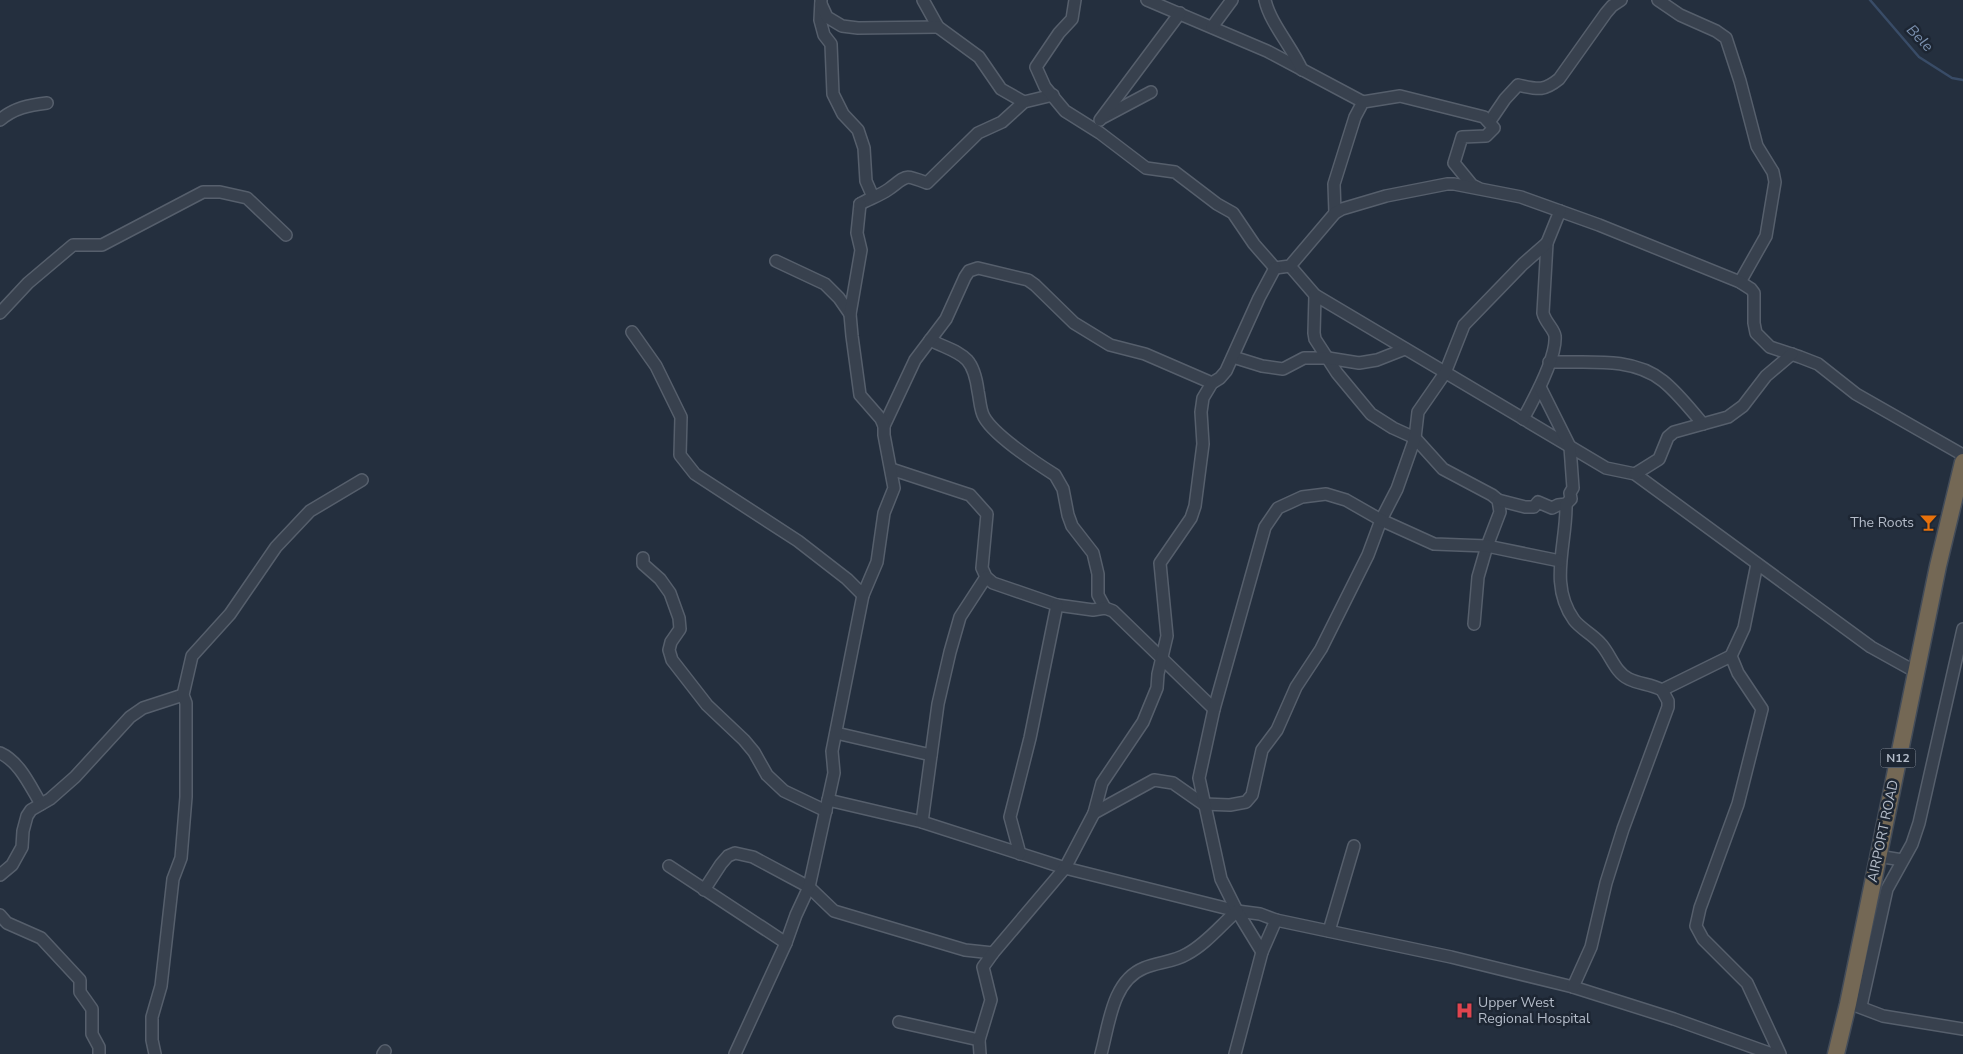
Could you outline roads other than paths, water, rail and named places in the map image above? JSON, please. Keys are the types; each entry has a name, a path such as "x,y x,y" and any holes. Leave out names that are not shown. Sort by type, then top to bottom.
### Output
{"highway":[{"name":"AIRPORT ROAD","path":"1836,1054 1854,1005 1878,856 1938,566 1963,462"}],"street":[{"path":"923,0 938,28 979,57 1001,89 1024,102"},
{"path":"1075,0 1072,19 1059,33 1036,67 1045,87 1064,111 1090,127 1146,168 1175,172 1217,204 1234,213 1254,244 1275,268"},
{"path":"1147,0 1267,51 1362,102 1400,96 1484,117 1490,121 1494,128 1486,136 1462,137 1454,163 1472,185 1479,189"},
{"path":"1212,27 1232,0"},
{"path":"1265,0 1279,30 1295,54 1302,70"},
{"path":"1490,121 1505,99 1518,85 1541,90 1551,86 1559,79 1606,13 1621,0"},
{"path":"1658,0 1726,38 1740,81 1757,146 1773,172 1775,182 1766,236 1740,282"},
{"path":"821,1 827,17 842,26 858,28 938,28"},
{"path":"821,1 820,20 824,35 832,44 833,94 843,114 858,130 864,148 866,181 873,197 860,204"},
{"path":"1100,120 1180,13"},
{"path":"1090,127 1151,92"},
{"path":"860,204 888,190 898,180 908,177 928,183 978,133 1002,122 1024,102 1053,95"},
{"path":"1335,214 1334,184 1355,117 1362,102"},
{"path":"0,120 7,114 26,105 47,103"},
{"path":"1275,268 1290,266 1335,214 1342,209 1386,196 1447,184 1520,197 1599,225 1740,282 1752,289 1754,293 1756,333 1770,347 1818,364 1856,394 1963,455"},
{"path":"0,313 28,282 73,245 92,246 107,243 203,192 220,192 247,198 286,235"},
{"path":"735,1054 786,943 809,887 834,773 832,751 863,595 877,562 884,513 894,488 884,426 881,419 860,395 850,314 861,250 857,233 860,204"},
{"path":"1523,419 1540,387 1555,339 1555,334 1545,320 1543,313 1547,243 1560,211"},
{"path":"1094,814 1154,780 1173,783 1203,804 1230,805 1246,802 1252,795 1262,750 1276,730 1296,687 1321,649 1368,555 1381,520 1397,489 1415,438 1418,412 1445,373 1464,325 1511,276 1547,243"},
{"path":"776,261 825,284 839,298 850,314"},
{"path":"1290,266 1315,295 1606,468 1635,474 1870,648 1916,672"},
{"path":"884,426 915,360 946,319 965,276 969,271 978,268 1028,280 1074,323 1110,345 1145,354 1212,383"},
{"path":"980,1054 979,1040 991,1000 983,967 993,952 1065,868 1094,814 1102,783 1143,722 1157,688 1158,674 1167,636 1160,562 1191,518 1195,506 1203,444 1202,398 1212,383 1226,371 1275,268"},
{"path":"1315,295 1314,336 1337,373 1371,414 1393,428 1415,438 1444,469 1498,500 1534,508 1538,502 1552,508 1566,504"},
{"path":"632,332 656,366 681,417 680,455 695,474 798,541 863,595"},
{"path":"930,340 965,357 973,366 983,415 990,427 1055,475 1060,481 1072,526 1093,553 1098,574 1098,595 1105,608"},
{"path":"1233,357 1262,366 1283,369 1304,358 1328,358 1359,363 1377,360 1405,349"},
{"path":"1635,474 1659,459 1670,434 1728,417 1736,412 1766,376 1792,354"},
{"path":"1549,362 1623,364 1652,374 1662,381 1703,424"},
{"path":"1540,387 1570,447 1573,488 1570,493 1570,499 1566,504 1566,524 1560,561 1562,598 1575,622 1601,643 1625,677 1662,690 1668,701 1668,707 1623,829 1606,882 1591,947 1573,987"},
{"path":"891,469 970,495 979,504 987,514 982,568 986,577 993,583 1057,605 1093,610 1105,608 1113,611 1214,709"},
{"path":"155,1054 152,1040 152,1017 161,986 173,879 181,858 184,814 186,703 183,695 192,656 230,614 276,547 310,511 362,480"},
{"path":"1262,952 1237,911 1221,879 1203,804 1199,778 1214,709 1265,527 1278,508 1302,497 1326,494 1346,500 1381,520 1434,544 1487,546 1560,561"},
{"path":"1474,624 1478,577 1500,512 1498,500"},
{"path":"643,558 644,564 660,579 670,593 679,618 680,629 669,650 672,660 707,705 744,740 754,752 767,775 784,791 827,806 922,822 1065,868 1237,911 1260,914 1276,920 1573,987 1674,1019 1772,1054"},
{"path":"1662,690 1731,656 1744,628 1757,564"},
{"path":"922,822 938,704 950,652 960,617 986,577"},
{"path":"1020,854 1010,817 1030,738 1057,605"},
{"path":"1963,629 1919,823 1912,844 1887,889 1854,1005 1883,1016 1963,1029"},
{"path":"1731,656 1738,674 1762,709 1738,804 1700,908 1696,926 1703,939 1747,983 1780,1054"},
{"path":"0,876 12,865 22,847 23,831 27,816 31,810 50,799 75,777 130,717 143,708 183,695"},
{"path":"836,733 931,755"},
{"path":"0,753 9,757 18,768 41,804"},
{"path":"1329,931 1354,846"},
{"path":"704,890 721,864 728,856 735,852 753,857 809,887 834,911 965,950 993,952"},
{"path":"1878,856 1902,860"},
{"path":"669,866 786,943"},
{"path":"1101,1054 1114,1004 1119,991 1127,980 1136,971 1187,955 1237,911"},
{"path":"0,915 7,923 41,938 80,980 80,992 92,1008 92,1034 99,1047 99,1054"},
{"path":"1235,1054 1262,952 1276,920"},
{"path":"899,1022 979,1040"}],"waterway":[{"name":"Bele","path":"1870,0 1919,57 1952,78 1963,80"}],"place":[{"name":"The Roots","path":"1928,522"},
{"name":"Upper West Regional Hospital","path":"1464,1010"}]}
